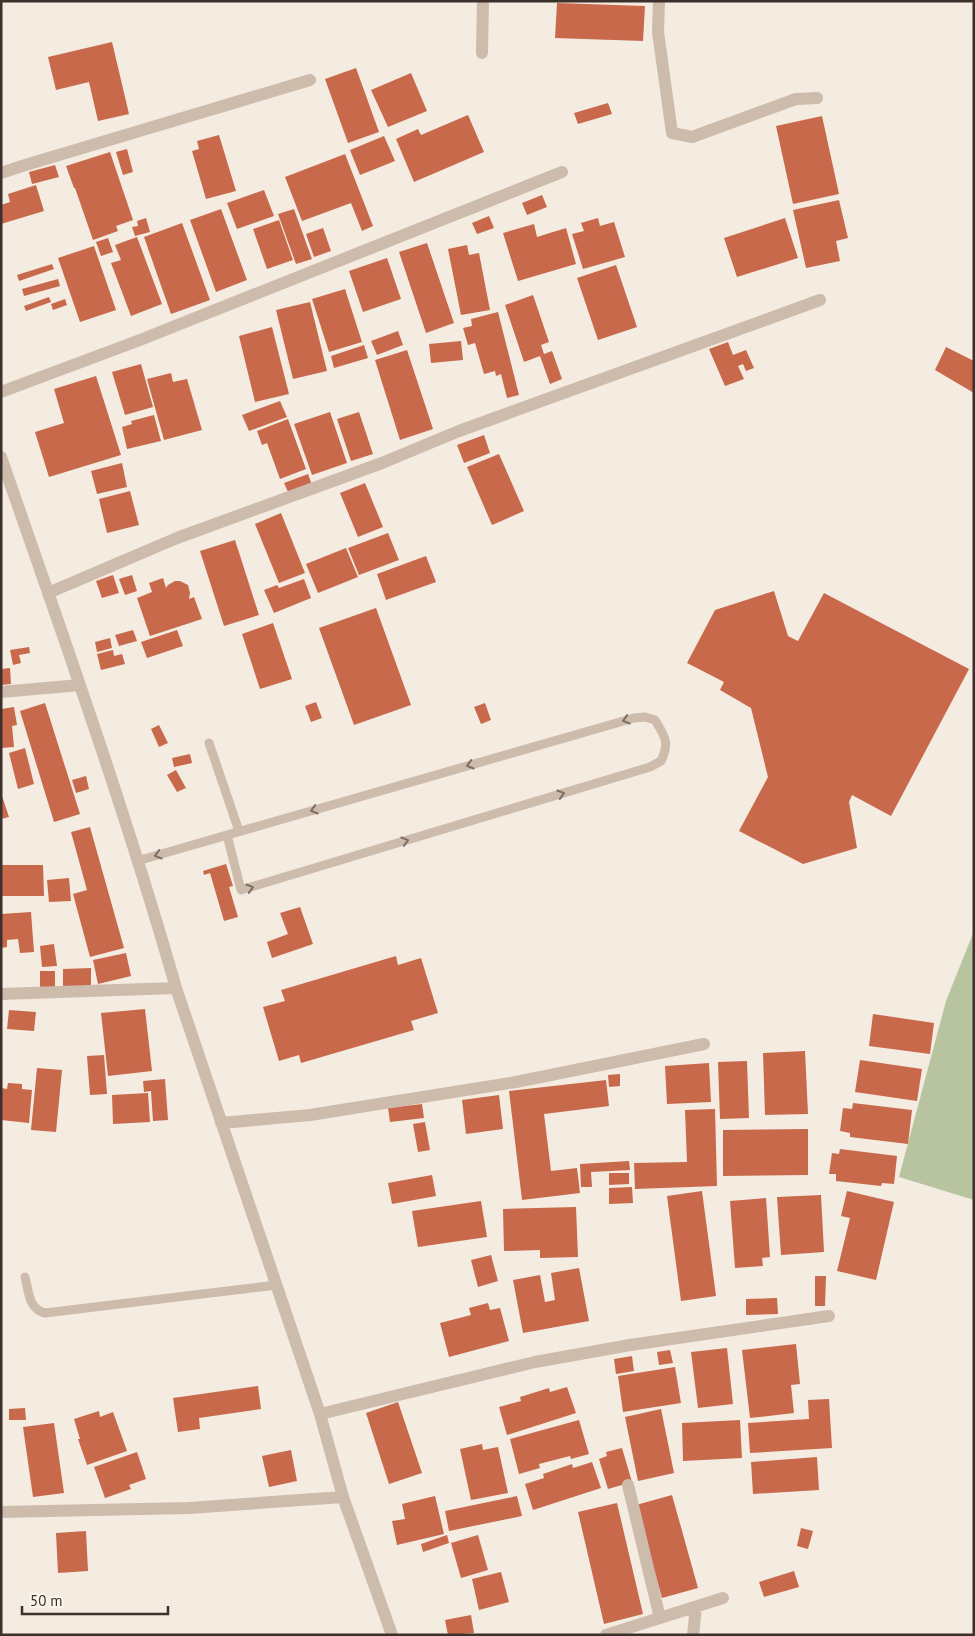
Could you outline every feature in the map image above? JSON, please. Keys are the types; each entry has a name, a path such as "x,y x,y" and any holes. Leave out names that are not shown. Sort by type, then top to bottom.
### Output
{"street":[{"path":"482,53 483,1"},
{"path":"659,1 658,32 672,133 692,136 796,99 817,98"},
{"path":"1,174 22,166 310,80"},
{"path":"1,392 149,337 562,172"},
{"path":"48,593 176,538 382,463 459,431 820,300"},
{"path":"1,457 80,685 157,922 176,988 320,1414 343,1497 392,1635"},
{"path":"1,692 80,685"},
{"path":"1,994 176,988"},
{"path":"221,1123 310,1114 507,1083 704,1044"},
{"path":"320,1414 535,1362 630,1345 829,1316"},
{"path":"628,1486 660,1618"},
{"path":"1,1512 189,1508 343,1497"},
{"path":"606,1635 723,1598"},
{"path":"693,1635 696,1607"}],"lane":[{"path":"137,861 239,831 634,718 645,717 656,720 664,736 666,750 661,762 650,767 240,890 226,835"},
{"path":"209,743 239,831"},
{"path":"25,1276 32,1307 37,1311 45,1313 276,1285"}],"green space":[{"path":"974,931 974,1200 899,1177 946,1001"}],"building":[{"path":"557,3 645,6 643,41 555,38"},
{"path":"112,42 129,114 98,121 89,82 56,90 48,57"},
{"path":"356,68 379,132 348,143 325,79"},
{"path":"411,73 427,111 388,127 371,90"},
{"path":"608,103 612,114 578,124 574,113"},
{"path":"468,115 484,152 414,182 396,139 418,129 421,135"},
{"path":"822,116 839,194 793,204 776,126"},
{"path":"219,135 236,191 206,199 192,151 199,149 197,141"},
{"path":"384,136 395,161 360,175 350,150"},
{"path":"127,149 133,172 123,175 116,152"},
{"path":"110,152 133,220 116,226 118,231 93,240 66,166"},
{"path":"345,154 373,226 362,231 351,203 302,221 285,177"},
{"path":"55,165 59,177 32,184 29,172"},
{"path":"36,185 44,211 1,224 1,205 10,202 8,194"},
{"path":"264,190 274,216 237,229 227,203"},
{"path":"542,195 547,207 527,215 522,203"},
{"path":"839,200 848,238 836,241 840,261 806,268 793,210"},
{"path":"221,209 247,280 216,292 190,220"},
{"path":"294,209 312,259 296,264 278,214"},
{"path":"489,216 494,228 477,234 472,223"},
{"path":"146,218 150,232 135,236 132,227 138,226 137,221"},
{"path":"598,218 600,226 614,222 625,257 583,269 572,234 584,231 581,223"},
{"path":"785,218 798,258 737,277 724,238"},
{"path":"279,220 293,260 267,269 253,229"},
{"path":"182,223 210,300 171,314 144,237"},
{"path":"534,224 537,237 566,228 576,264 518,281 503,233"},
{"path":"323,228 331,251 314,257 306,234"},
{"path":"137,237 162,304 131,316 111,263 121,260 115,245"},
{"path":"108,238 113,252 101,256 96,242"},
{"path":"427,243 454,323 426,333 399,252"},
{"path":"467,245 469,255 479,253 490,310 461,315 448,249"},
{"path":"94,246 116,310 80,322 58,258"},
{"path":"387,258 401,299 363,312 349,271"},
{"path":"52,264 54,269 19,281 17,275"},
{"path":"616,265 637,327 598,340 577,278"},
{"path":"58,279 60,286 24,296 22,289"},
{"path":"345,289 362,342 329,352 312,299"},
{"path":"533,295 549,342 541,345 544,354 552,351 562,379 550,384 540,356 524,362 505,305"},
{"path":"49,297 51,302 26,311 24,306"},
{"path":"65,299 67,305 53,310 51,304"},
{"path":"310,302 327,371 293,379 276,310"},
{"path":"498,312 519,395 507,398 501,374 496,376 495,371 484,374 475,343 468,345 463,328 472,326 471,319"},
{"path":"272,327 289,394 255,402 239,336"},
{"path":"398,331 403,345 377,355 371,341"},
{"path":"461,341 463,360 431,363 429,344"},
{"path":"728,342 733,355 746,350 754,368 746,371 743,364 738,366 744,379 725,386 709,349"},
{"path":"364,345 368,358 334,368 331,356"},
{"path":"946,347 974,361 974,393 935,370"},
{"path":"407,350 433,429 400,440 375,360"},
{"path":"141,364 153,407 125,415 112,372"},
{"path":"171,373 173,382 187,379 202,430 164,440 147,379"},
{"path":"96,376 121,455 49,477 35,432 64,423 54,389"},
{"path":"280,401 287,417 249,431 242,415"},
{"path":"330,412 347,463 312,475 294,424"},
{"path":"359,412 373,454 351,461 337,419"},
{"path":"154,415 161,441 127,449 122,427 132,424 131,421"},
{"path":"288,419 306,469 280,479 267,443 262,445 257,431"},
{"path":"484,435 490,453 464,463 457,445"},
{"path":"499,454 524,511 492,525 467,467"},
{"path":"122,463 127,487 97,494 91,471"},
{"path":"308,474 312,485 289,494 284,483"},
{"path":"365,483 383,527 358,537 340,493"},
{"path":"130,491 139,525 107,533 99,499"},
{"path":"281,513 305,573 279,583 255,524"},
{"path":"388,533 399,560 359,575 348,548"},
{"path":"235,540 259,615 224,626 200,551"},
{"path":"346,548 358,577 318,593 306,564"},
{"path":"426,556 436,582 386,600 377,574"},
{"path":"113,575 119,593 102,598 96,581"},
{"path":"132,575 137,591 125,595 119,579"},
{"path":"163,578 166,588 175,581 188,585 189,599 194,597 202,619 150,636 137,598 152,592 149,583"},
{"path":"304,579 311,598 274,613 264,590 277,585 279,588"},
{"path":"774,591 788,636 798,641 824,593 969,669 891,816 852,795 849,802 857,848 803,864 739,831 768,777 751,708 720,690 724,682 687,663 715,610"},
{"path":"376,608 411,705 354,725 319,628"},
{"path":"273,623 292,679 260,689 242,634"},
{"path":"133,630 137,641 119,646 115,635"},
{"path":"177,630 183,646 147,658 141,642"},
{"path":"110,638 112,648 97,652 95,642"},
{"path":"29,647 30,653 19,655 21,663 13,665 10,650"},
{"path":"113,650 114,656 122,654 125,664 101,670 97,654"},
{"path":"10,668 11,684 1,685 1,669"},
{"path":"316,702 322,718 311,722 305,706"},
{"path":"45,703 80,814 54,822 20,711"},
{"path":"485,703 491,720 481,724 474,707"},
{"path":"14,707 17,725 12,726 14,747 1,748 1,709"},
{"path":"159,725 168,743 159,747 151,729"},
{"path":"25,748 34,784 18,789 9,753"},
{"path":"190,754 192,763 174,767 172,758"},
{"path":"176,770 186,788 177,792 167,775"},
{"path":"86,776 89,789 76,793 72,780"},
{"path":"1,793 9,817 1,819"},
{"path":"90,827 124,948 90,957 73,894 87,890 71,832"},
{"path":"226,864 233,886 229,887 238,917 224,921 210,873 204,875 203,871"},
{"path":"1,865 43,865 44,896 1,896"},
{"path":"69,878 71,901 49,902 47,880"},
{"path":"300,907 313,944 272,958 267,942 288,934 280,913"},
{"path":"31,912 34,952 20,953 18,939 7,940 7,947 1,948 1,914"},
{"path":"54,944 57,966 42,967 40,946"},
{"path":"126,953 131,976 98,984 93,960"},
{"path":"396,956 398,965 421,958 438,1013 411,1021 414,1030 301,1063 299,1055 279,1061 263,1007 285,1001 281,990"},
{"path":"91,968 91,988 63,988 63,969"},
{"path":"40,971 55,971 55,988 40,988"},
{"path":"145,1009 152,1071 108,1076 101,1013"},
{"path":"9,1010 36,1012 34,1031 7,1029"},
{"path":"873,1014 934,1023 930,1054 869,1046"},
{"path":"805,1051 808,1114 765,1115 763,1053"},
{"path":"104,1055 107,1094 90,1095 87,1056"},
{"path":"860,1060 922,1069 917,1101 855,1092"},
{"path":"747,1061 749,1118 720,1119 718,1062"},
{"path":"709,1063 711,1102 667,1104 665,1066"},
{"path":"37,1068 62,1070 56,1132 31,1130"},
{"path":"620,1074 620,1086 609,1087 608,1075"},
{"path":"165,1079 168,1120 153,1121 151,1091 144,1092 143,1081"},
{"path":"606,1080 609,1106 544,1114 551,1171 577,1168 580,1193 522,1200 509,1091"},
{"path":"8,1083 22,1084 22,1089 32,1090 29,1123 1,1120 1,1088 7,1089"},
{"path":"148,1093 150,1122 113,1124 112,1095"},
{"path":"499,1095 503,1129 466,1134 462,1100"},
{"path":"853,1103 912,1110 908,1144 850,1137 850,1133 840,1131 843,1108 852,1109"},
{"path":"422,1104 424,1118 390,1122 388,1108"},
{"path":"715,1109 717,1186 635,1189 634,1163 687,1162 685,1110"},
{"path":"425,1122 430,1150 418,1152 413,1124"},
{"path":"808,1129 808,1175 723,1176 723,1130"},
{"path":"840,1149 897,1156 894,1184 882,1183 881,1186 836,1181 836,1174 829,1174 832,1153 839,1154"},
{"path":"629,1161 630,1170 591,1172 592,1187 581,1187 580,1164"},
{"path":"609,1173 629,1173 629,1184 609,1185"},
{"path":"432,1175 436,1196 392,1204 388,1183"},
{"path":"632,1187 633,1203 609,1204 609,1188"},
{"path":"702,1191 716,1296 681,1301 667,1196"},
{"path":"847,1191 894,1202 876,1280 837,1271 850,1218 841,1216"},
{"path":"821,1195 824,1252 781,1255 777,1197"},
{"path":"766,1198 770,1257 762,1258 763,1266 735,1268 730,1201"},
{"path":"481,1201 487,1237 418,1247 412,1211"},
{"path":"576,1207 578,1257 540,1258 540,1250 504,1251 503,1209"},
{"path":"491,1255 498,1281 478,1287 471,1260"},
{"path":"579,1268 589,1321 523,1333 513,1280 540,1275 545,1302 555,1300 551,1273"},
{"path":"815,1276 826,1276 825,1306 815,1306"},
{"path":"777,1298 778,1314 746,1315 746,1299"},
{"path":"488,1303 490,1310 500,1308 509,1341 449,1357 440,1323 471,1315 469,1308"},
{"path":"796,1344 800,1384 791,1385 794,1413 750,1418 742,1350"},
{"path":"727,1348 733,1404 698,1408 691,1352"},
{"path":"670,1350 673,1363 659,1365 657,1352"},
{"path":"632,1356 634,1371 616,1374 614,1359"},
{"path":"675,1367 681,1403 623,1412 618,1376"},
{"path":"258,1386 261,1409 199,1418 200,1429 178,1432 173,1398"},
{"path":"567,1387 576,1413 507,1435 499,1407 521,1401 520,1397 549,1388 550,1392"},
{"path":"829,1399 832,1448 750,1453 748,1423 809,1419 808,1400"},
{"path":"398,1402 422,1473 389,1484 366,1413"},
{"path":"25,1408 26,1420 9,1420 9,1409"},
{"path":"661,1409 674,1473 638,1481 625,1417"},
{"path":"99,1411 100,1417 113,1412 127,1451 87,1465 78,1439 80,1439 74,1419"},
{"path":"579,1420 589,1454 571,1459 570,1456 539,1464 540,1468 519,1474 510,1439"},
{"path":"740,1420 742,1458 683,1461 682,1423"},
{"path":"54,1423 64,1493 33,1497 23,1427"},
{"path":"482,1444 483,1450 498,1447 508,1493 471,1500 460,1449"},
{"path":"622,1448 632,1482 608,1489 599,1459 607,1456 606,1452"},
{"path":"291,1450 297,1481 269,1487 262,1456"},
{"path":"137,1452 146,1479 129,1485 131,1489 105,1498 94,1467"},
{"path":"817,1457 819,1490 753,1494 751,1462"},
{"path":"592,1462 601,1488 533,1510 525,1484 544,1478 543,1474 572,1464 573,1468"},
{"path":"672,1495 698,1588 662,1598 636,1505"},
{"path":"435,1496 444,1534 397,1545 392,1521 405,1519 402,1504"},
{"path":"517,1496 522,1516 449,1531 445,1511"},
{"path":"617,1503 643,1614 604,1624 578,1512"},
{"path":"801,1528 813,1531 808,1549 797,1546"},
{"path":"86,1531 88,1571 58,1573 56,1533"},
{"path":"447,1535 449,1543 423,1552 421,1544"},
{"path":"478,1535 488,1570 461,1578 451,1543"},
{"path":"794,1571 799,1587 764,1597 759,1582"},
{"path":"501,1572 509,1602 479,1610 472,1579"},
{"path":"471,1615 474,1633 448,1635 445,1620"}]}
